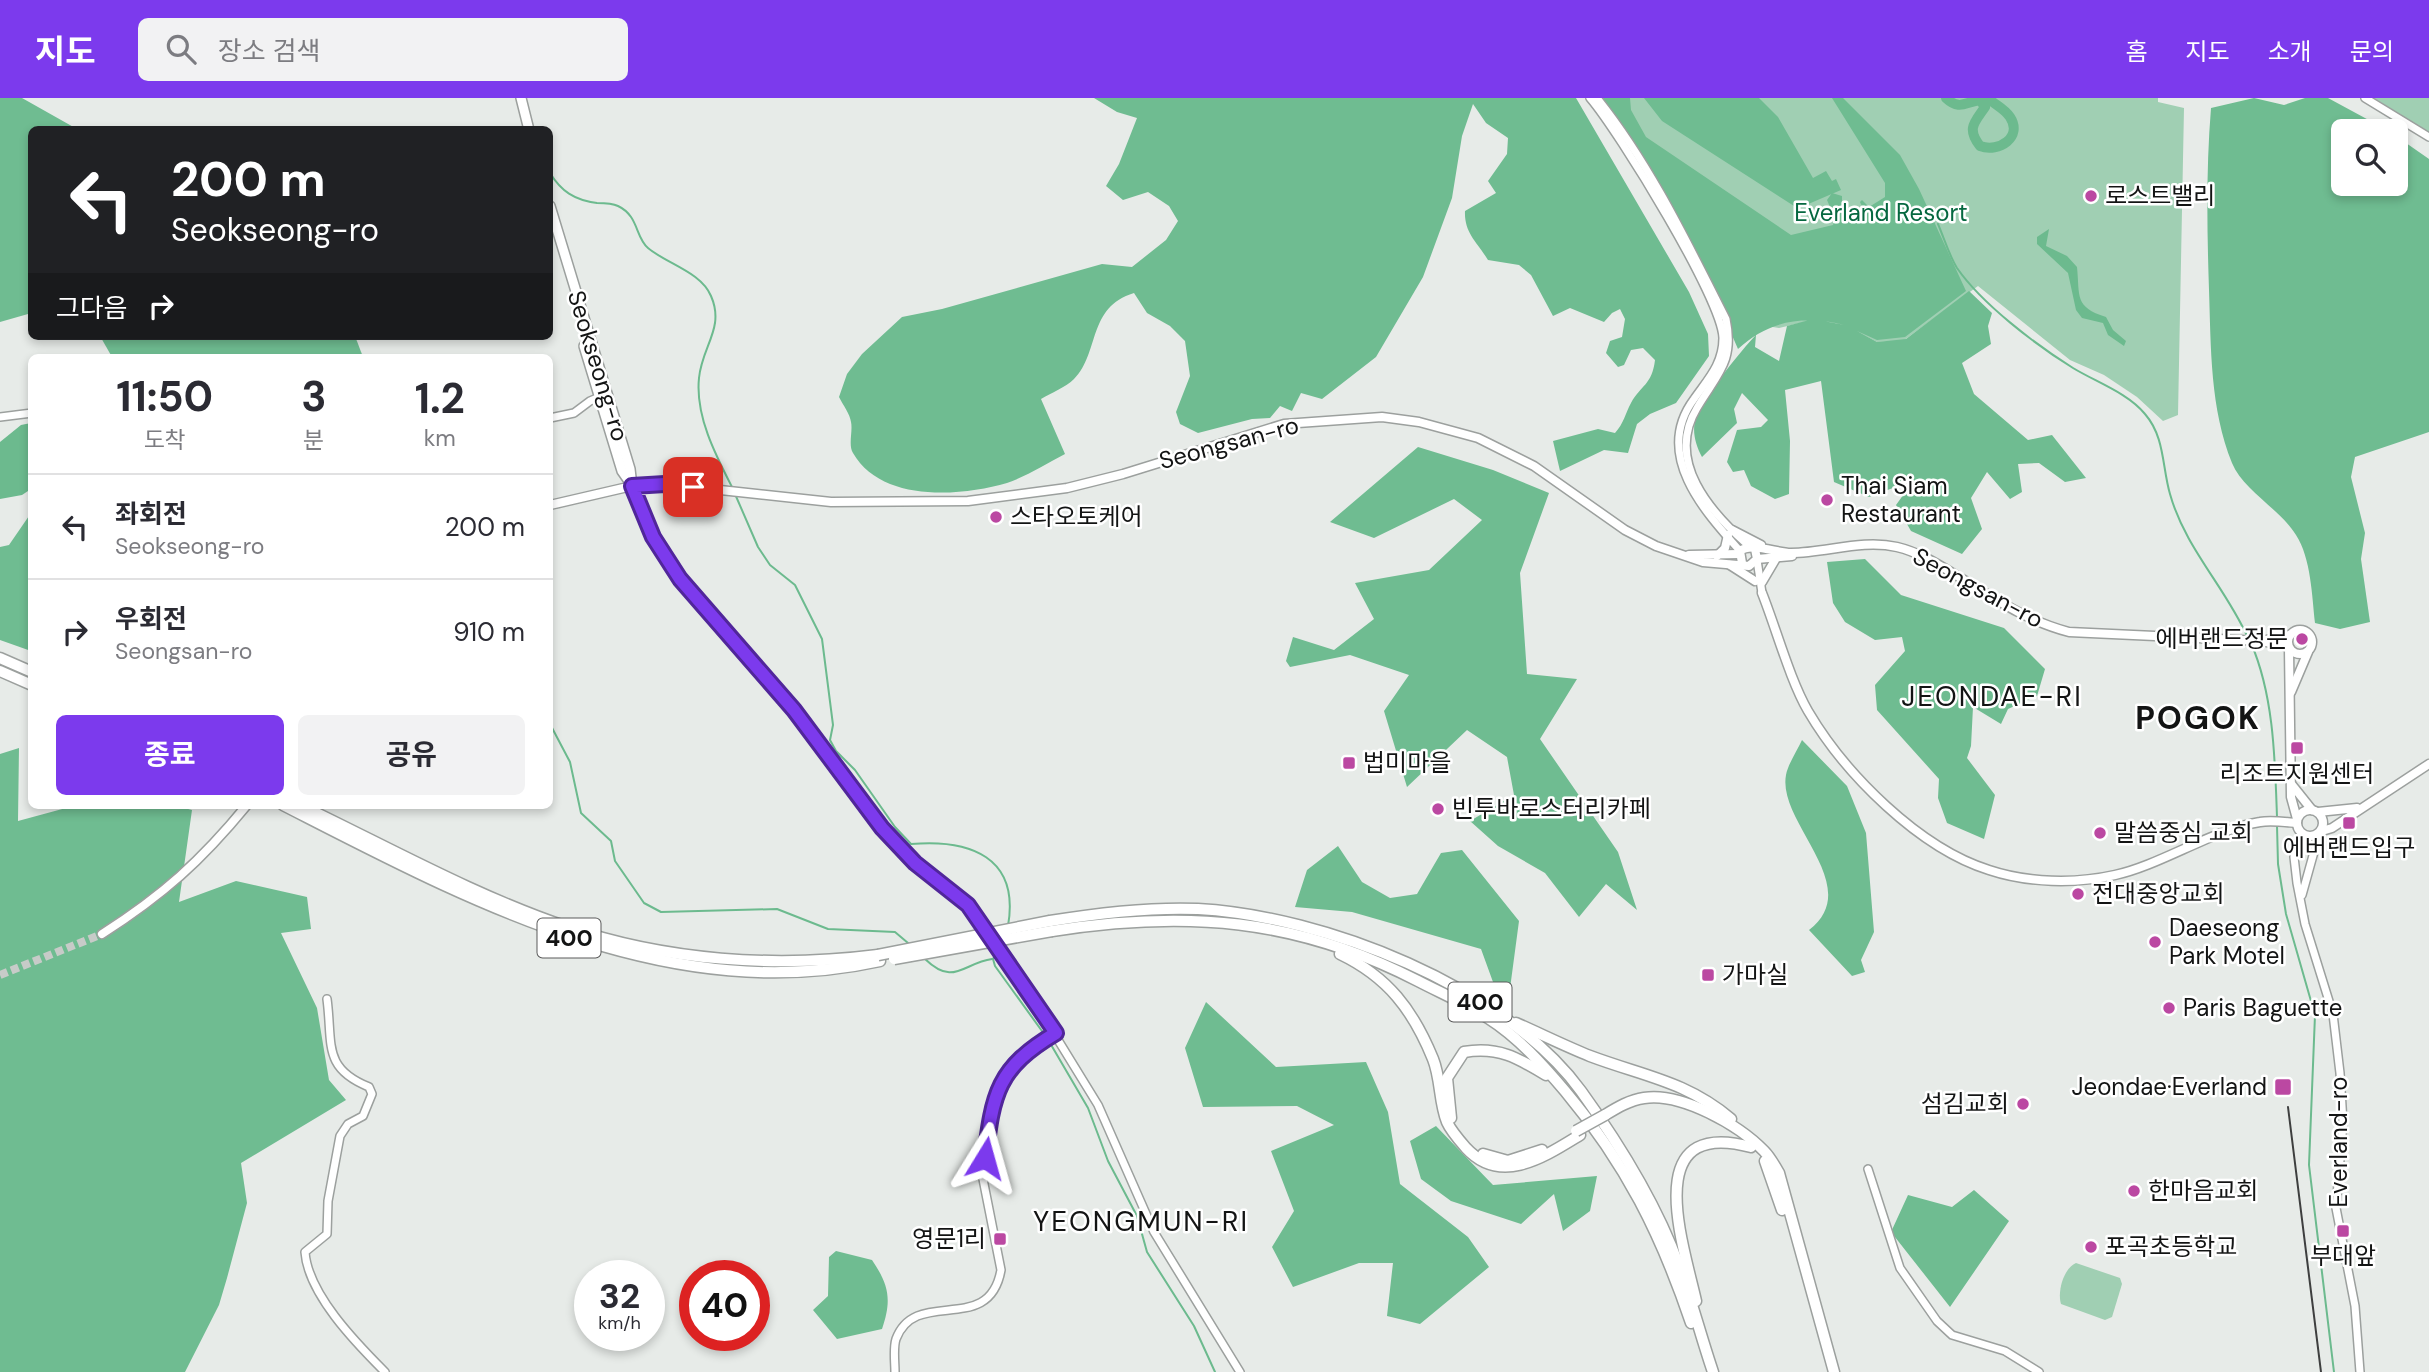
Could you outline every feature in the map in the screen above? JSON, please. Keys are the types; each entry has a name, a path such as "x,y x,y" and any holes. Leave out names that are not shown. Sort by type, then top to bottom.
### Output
{"highway":[{"path":"518,98 525,126"},
{"name":"Seokseong-ro","path":"553,217 603,396"},
{"name":"Seokseong-ro","path":"553,237 632,486"},
{"path":"0,658 28,670"},
{"path":"0,670 28,683"},
{"name":"400","path":"292,809 519,919 617,952 671,962 750,970 836,969 1115,911 1170,909 1228,912 1290,923 1341,937 1407,965 1474,999 1507,1020 1579,1089 1636,1175 1675,1255 1711,1371"},
{"name":"400","path":"308,809 497,899 566,927 604,938 689,954 759,961 879,958"},
{"name":"400","path":"1051,926 1184,919 1240,924 1323,941 1390,967 1488,1017 1521,1045 1558,1083 1604,1139 1637,1192 1674,1273 1711,1371"},
{"path":"1323,941 1376,973 1407,1010 1434,1062 1447,1124 1473,1156 1505,1169 1527,1164 1607,1117 1625,1103 1646,1097 1669,1098 1691,1104 1722,1119 1764,1151"},
{"path":"1507,1020 1590,1056 1672,1082 1698,1094 1764,1151 1779,1173 1834,1372"},
{"path":"1558,1083 1519,1058 1501,1051 1483,1049 1464,1052 1447,1078 1453,1124 1475,1150 1491,1158 1508,1161 1534,1154 1578,1133"},
{"path":"1607,1117 1653,1102 1678,1105 1710,1119 1761,1154 1772,1176 1827,1372"},
{"path":"1711,1371 1675,1202 1675,1180 1680,1164 1692,1152 1711,1142 1730,1141 1751,1147"}],"main road":[{"name":"Seongsan-ro","path":"632,486 665,484 831,502 900,504 968,501 1067,488 1123,474 1284,424 1382,417 1419,422 1478,438 1534,466 1625,530 1679,554"},
{"path":"553,504 632,486"},
{"path":"1717,556 1725,548 1730,533 1787,553"},
{"name":"Seongsan-ro","path":"1801,553 1868,544 1895,546 1921,554 2011,609 2045,626 2069,632 2262,641"},
{"path":"1727,564 1742,558 1752,547"},
{"path":"1752,547 1801,553"},
{"path":"1752,547 1757,560"},
{"path":"1679,554 1757,560 1801,553"},
{"path":"1679,554 1703,562 1727,564 1758,581 1775,559"},
{"path":"1762,593 1807,710 1841,757 1876,796 1930,841 1987,870 2025,879 2063,880 2116,875 2265,822 2294,822 2304,811 2360,808"},
{"path":"2262,641 2290,635 2297,630 2306,631 2312,640 2290,695"},
{"path":"2290,635 2288,648 2292,808 2294,822 2301,833 2310,837 2332,828 2429,764"},
{"path":"2262,641 2288,648 2296,654 2309,651"},
{"path":"2292,785 2323,819 2320,833"},
{"path":"102,934 155,900 195,864 243,809"}],"street":[{"path":"1590,98 1621,141 1661,208 1720,322 1722,351 1718,366 1683,418 1679,448 1689,486 1730,533 1752,547"},
{"path":"1597,98 1626,137 1726,319 1730,336 1724,368 1691,418 1686,450 1695,485 1730,533 1742,558 1758,581"},
{"path":"2365,98 2429,137"},
{"path":"553,417 574,413 603,396"},
{"path":"0,417 28,414"},
{"name":"Seokseong-ro","path":"632,486 653,537 680,579 794,710 882,828 915,863 968,905 1002,952 1098,1105 1154,1232 1240,1372"},
{"path":"1757,560 1758,581 1762,593"},
{"name":"Everland-ro","path":"2301,833 2294,857 2305,924 2335,1027 2343,1123 2336,1208 2355,1306 2360,1372"},
{"path":"2302,896 2320,833"},
{"path":"327,999 336,1064 346,1077 369,1087 372,1094 363,1116 348,1124 340,1136 328,1201 327,1234 305,1252 306,1265 323,1300 385,1372"},
{"path":"895,1372 896,1339 909,1321 930,1312 976,1306 991,1298 999,1285 1001,1270 983,1180 995,1094 1022,1056 1054,1035"},
{"path":"1868,1169 1900,1268 1937,1321 1952,1335 2005,1351 2039,1372"}],"green space":[{"path":"0,98 22,98 72,126 28,126 28,314 0,322"},
{"path":"1094,98 1576,98 1689,292 1708,334 1709,356 1676,403 1650,414 1637,424 1628,453 1604,450 1560,471 1553,441 1598,429 1615,433 1635,397 1649,380 1655,360 1643,348 1631,350 1624,365 1618,367 1606,353 1610,341 1622,337 1625,319 1620,309 1604,322 1570,308 1553,316 1531,275 1519,265 1488,260 1469,231 1465,211 1496,193 1488,181 1507,154 1508,138 1486,123 1473,104 1462,136 1452,198 1423,277 1376,357 1322,399 1301,393 1292,411 1280,406 1270,418 1252,419 1198,433 1180,424 1176,412 1190,376 1185,341 1170,326 1147,313 1134,293 1108,309 1096,332 1088,357 1074,379 1041,399 1065,454 1007,483 967,491 922,492 901,488 882,480 866,469 853,453 850,419 839,397 847,374 862,354 902,317 942,309 1102,264 1132,267 1166,240 1178,221 1169,206 1148,192 1123,200 1106,186 1119,164 1137,118 1117,112"},
{"path":"1598,98 1630,98 1631,110 1646,137 1791,235 1833,225 1835,219 1827,200 1832,193 1842,196 1842,207 1850,221 1865,213 1860,202 1862,200 1869,207 1885,197 1885,183 1832,98 1843,98 1900,155 1919,189 1966,291 1905,337 1877,340 1857,331 1877,342 1906,339 1969,291 1992,313 1988,326 1991,344 1962,363 1974,394 2028,440 2052,435 2086,478 2065,482 2039,463 2018,464 2022,492 2010,499 1987,472 1971,498 1982,529 1962,554 1911,531 1896,505 1914,480 1869,497 1834,482 1821,381 1785,390 1790,441 1789,494 1775,499 1751,486 1744,470 1733,472 1727,462 1737,430 1761,427 1768,420 1742,393 1734,409 1737,423 1702,457 1695,436 1697,415 1715,385 1755,336 1738,349 1701,264","holes":["1807,321 1787,326 1779,361 1755,347 1756,335 1788,322"]},
{"name":"Everland Resort","path":"1602,98 2158,98 2158,102 2184,108 2178,415 2163,421 2137,397 2104,375 2070,360 1978,286 1903,341 1877,342 1847,326 1817,319 1779,328 1735,321"},
{"path":"1644,98 1759,98 1778,117 1813,178 1826,171 1832,181 1836,179 1841,190 1806,205 1794,206 1662,121"},
{"path":"2254,98 2284,105 2305,98 2328,98 2367,119 2331,119 2331,196 2408,196 2408,144 2429,159 2429,432 2355,457 2351,477 2365,533 2361,559 2370,622 2340,629 2315,623 2310,578 2301,544 2281,517 2237,473 2225,442 2219,421 2211,356 2208,176 2211,108"},
{"path":"2374,98 2429,98 2429,133"},
{"path":"102,340 357,340 362,354 110,354"},
{"path":"1418,447 1493,470 1549,493 1520,573 1527,674 1577,679 1540,739 1618,852 1637,910 1606,884 1579,917 1545,873 1498,846 1470,821 1514,795 1507,757 1467,730 1407,787 1384,711 1409,675 1350,655 1290,667 1286,661 1293,637 1334,650 1374,619 1355,583 1429,570 1482,520 1454,499 1374,538 1330,522"},
{"path":"28,517 28,650 0,640 0,547 9,545"},
{"path":"1865,559 1901,595 2004,628 2045,669 2037,696 2008,709 2001,724 1973,707 1971,746 1967,758 1995,795 1984,839 1947,823 1938,798 1939,779 1877,710 1875,685 1905,651 1902,637 1875,640 1845,622 1833,603 1827,562"},
{"path":"1802,740 1847,786 1866,833 1874,932 1861,960 1865,972 1852,976 1809,930 1824,913 1828,894 1816,854 1787,794 1787,771"},
{"path":"19,748 18,821 62,809 192,810 179,902 236,881 307,897 311,929 281,933 317,1008 329,1080 346,1100 241,1163 247,1203 227,1278 219,1305 185,1372 0,1372 0,754"},
{"path":"1338,846 1362,882 1390,898 1417,894 1441,853 1462,850 1519,921 1509,996 1493,982 1481,949 1352,912 1295,907 1307,870"},
{"path":"1206,1002 1276,1067 1366,1062 1388,1112 1400,1184 1468,1237 1489,1267 1420,1324 1387,1316 1393,1263 1359,1263 1293,1287 1272,1247 1294,1211 1271,1151 1334,1125 1297,1106 1203,1107 1185,1048"},
{"path":"1436,1126 1493,1185 1597,1176 1590,1211 1563,1231 1554,1194 1521,1224 1451,1201 1421,1179 1410,1141"},
{"path":"1974,1190 2009,1221 1950,1307 1891,1232 1908,1195 1952,1207"},
{"path":"836,1251 872,1260 878,1269 888,1301 882,1329 837,1339 813,1310 828,1296 829,1257"},
{"path":"2076,1263 2120,1278 2122,1284 2112,1317 2105,1320 2061,1304 2062,1280"}],"shaded area":[{"path":"2049,229 2046,246 2067,256 2077,267 2081,299 2088,309 2106,317 2113,330 2126,341 2124,346 2108,335 2103,323 2082,318 2076,310 2068,273 2037,244 2037,237"},
{"path":"28,424 28,491 22,495 0,499 0,442 21,425"}],"waterway":[{"path":"1946,98 1959,105 1980,100 1985,107 1973,125 1973,134 1980,146 1987,148 2007,142 2013,131 2008,114 1988,98"},
{"path":"553,177 564,190 575,197 589,202 613,204 625,210 648,248 692,274 711,296 715,318 699,378 700,407 708,435 733,489"},
{"path":"1938,224 1957,268 1980,296 2043,348 2121,394 2145,414 2160,442 2167,484 2185,532 2248,638"},
{"path":"735,494 758,547 770,565 795,585 822,639 833,725 830,740 836,751 855,770 895,827 911,844 953,845 986,857 998,868 1006,883 1010,902 1008,926"},
{"path":"2251,643 2259,663 2269,706 2277,817"},
{"path":"553,730 570,762 581,813 611,841 615,861 644,903 661,912 777,909 828,929 895,932 908,943"},
{"path":"2277,826 2278,864 2286,914 2315,1015 2309,1165 2334,1372"},
{"path":"998,950 993,959 995,966 1047,1038"},
{"path":"925,959 935,967 951,972 992,959"},
{"path":"1050,1043 1088,1108 1108,1161 1137,1216 1147,1252 1194,1326 1215,1372"}],"tunnel":[{"path":"0,975 102,934"}],"tram line":[{"path":"2288,1107 2321,1372"}],"place":[{"name":"로스트밸리","path":"2091,196"},
{"name":"Thai Siam Restaurant","path":"1827,500"},
{"name":"스타오토케어","path":"996,517"},
{"name":"에버랜드정문","path":"2302,639"},
{"name":"리조트지원센터","path":"2297,748"},
{"name":"법미마을","path":"1349,763"},
{"name":"빈투바로스터리카페","path":"1438,809"},
{"name":"에버랜드입구","path":"2349,823"},
{"name":"말씀중심 교회","path":"2100,833"},
{"name":"전대중앙교회","path":"2078,894"},
{"name":"Daeseong Park Motel","path":"2155,942"},
{"name":"가마실","path":"1708,975"},
{"name":"Paris Baguette","path":"2169,1008"},
{"name":"Jeondae·Everland","path":"2283,1087"},
{"name":"섬김교회","path":"2023,1104"},
{"name":"한마음교회","path":"2134,1191"},
{"name":"부대앞","path":"2343,1231"},
{"name":"영문1리","path":"1000,1239"},
{"name":"포곡초등학교","path":"2091,1247"}],"district":[{"name":"JEONDAE-RI","path":"1992,696"},
{"name":"POGOK","path":"2198,718"},
{"name":"YEONGMUN-RI","path":"1141,1221"}],"route":[{"path":"693,487 665,484 632,486 643,519 661,553 707,612 752,659 794,710 882,828 915,863 968,905 1056,1033 1022,1056 1001,1082 995,1094 985,1158"}]}
